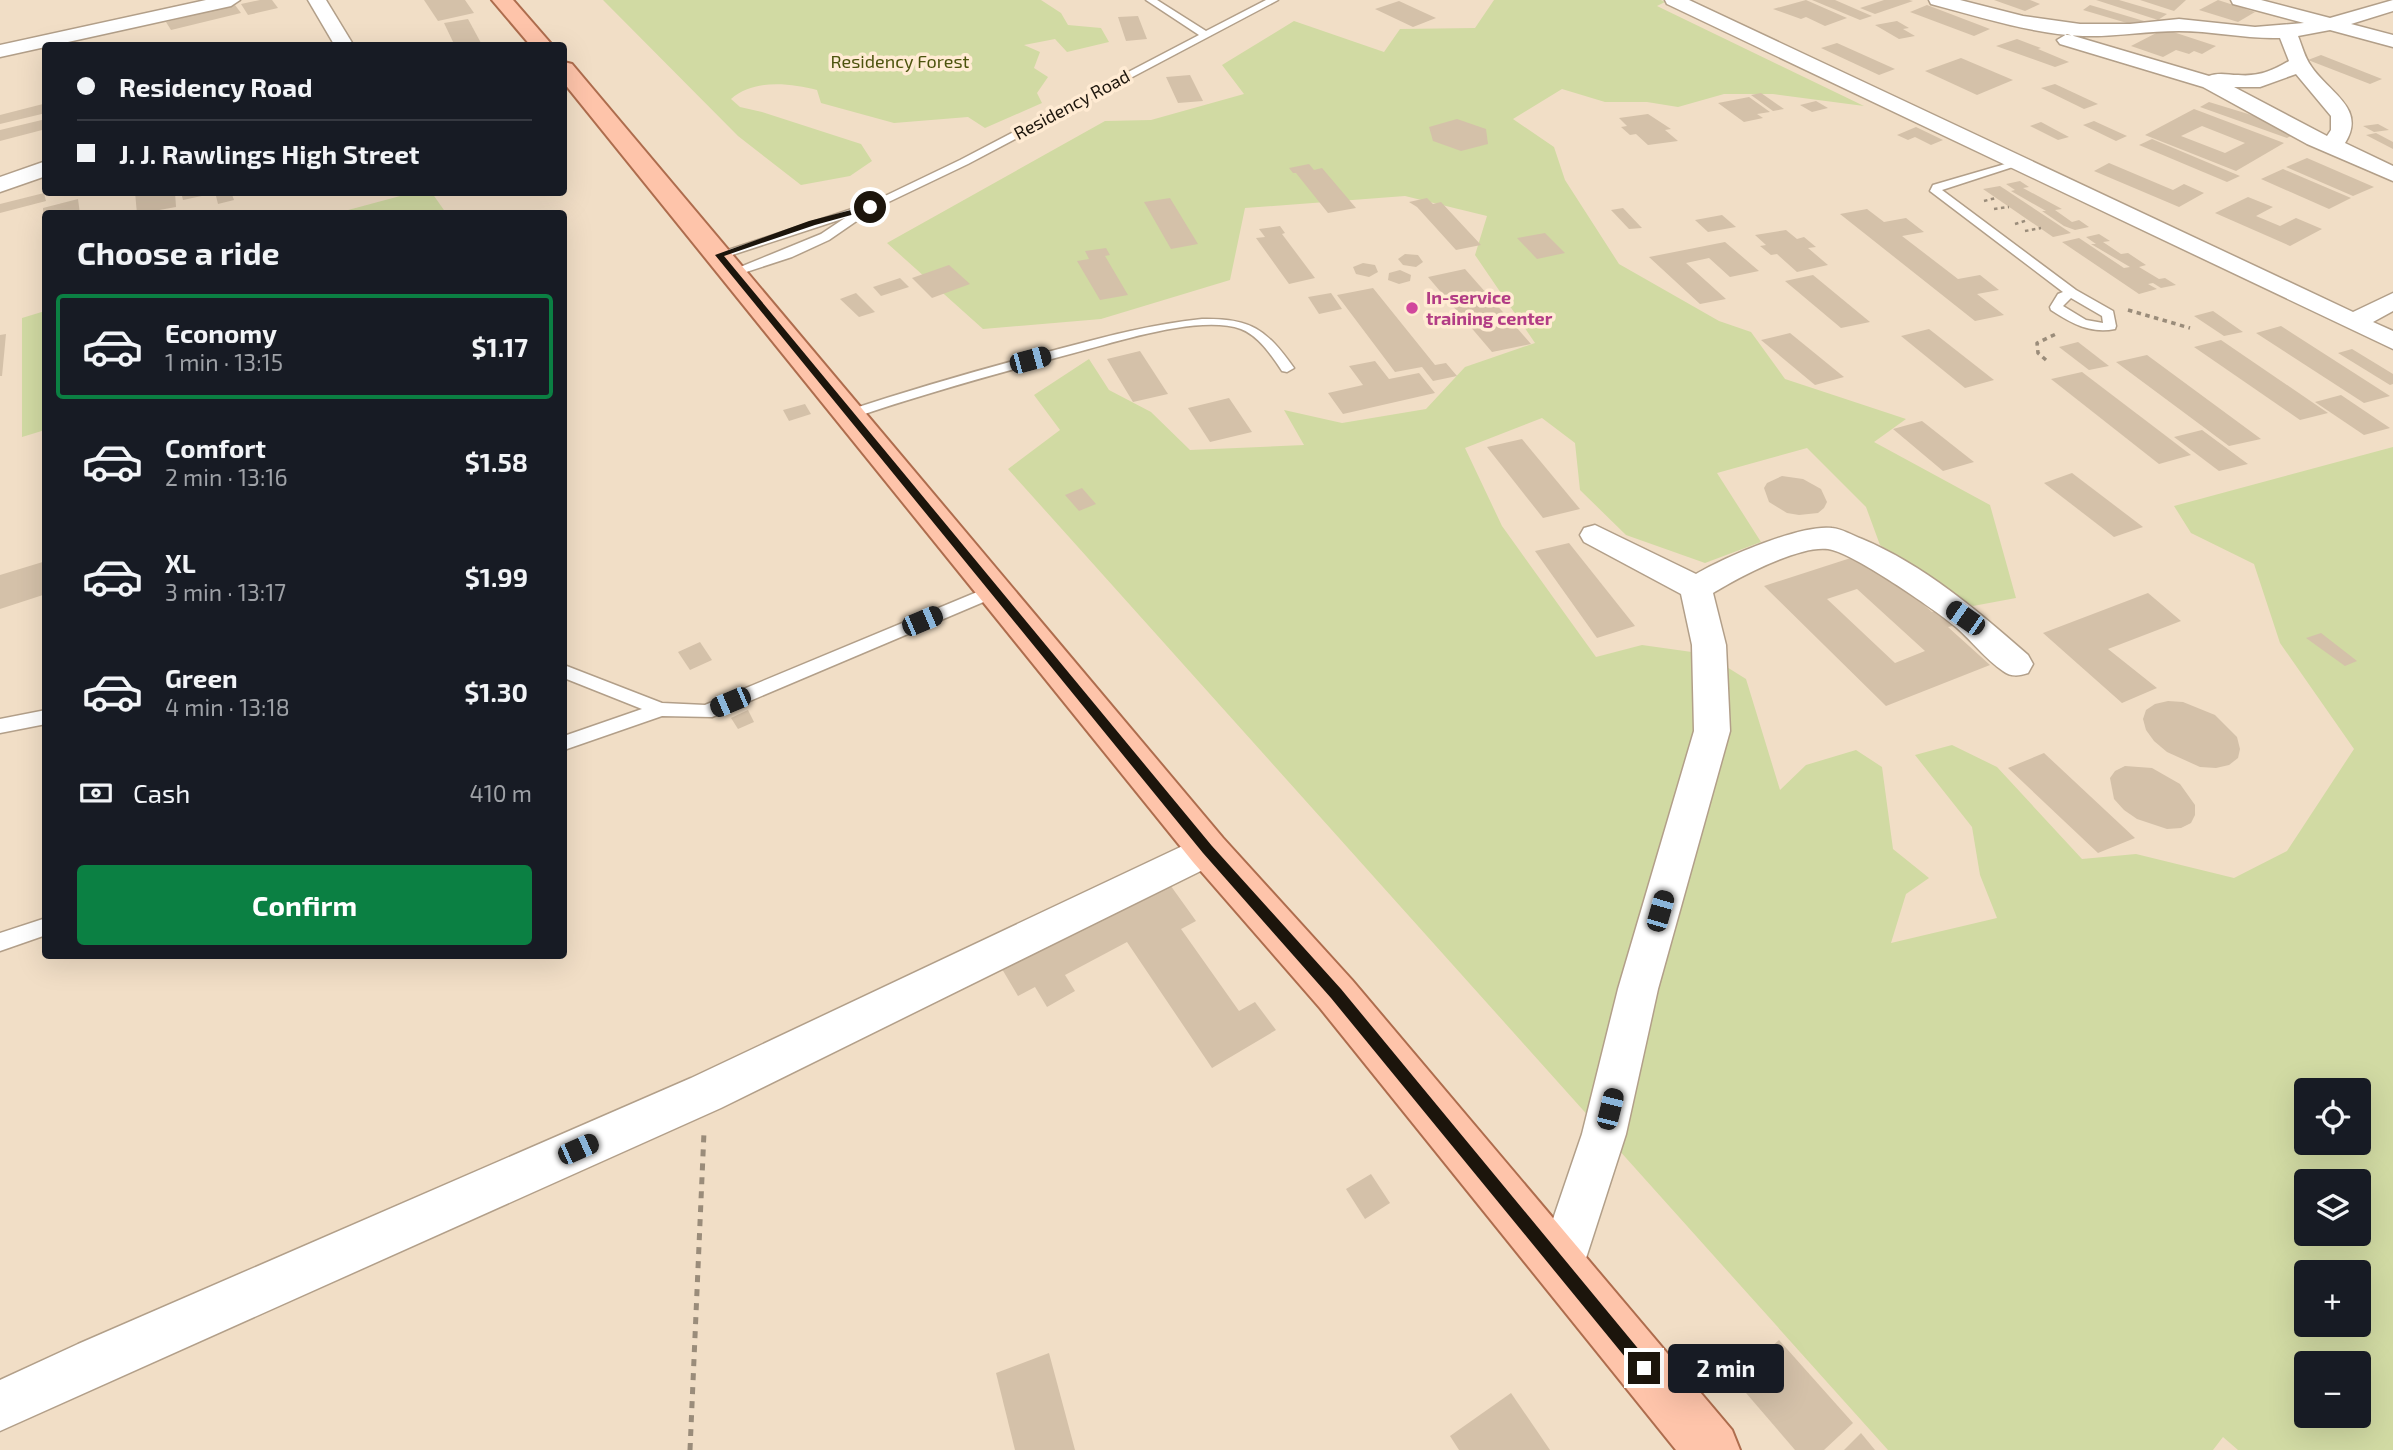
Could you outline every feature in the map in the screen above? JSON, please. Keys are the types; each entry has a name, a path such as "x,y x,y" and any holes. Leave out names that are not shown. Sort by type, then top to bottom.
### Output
{"main road":[{"path":"502,0 539,42"},
{"path":"567,73 1208,850 1336,994 1712,1450"}],"street":[{"path":"77,42 231,0"},
{"path":"317,0 343,42"},
{"path":"1677,0 2016,164 2393,341"},
{"path":"1938,0 2023,22 2080,30 2130,30 2179,25 2255,33 2287,32 2331,24 2393,5"},
{"path":"2240,0 2393,41"},
{"path":"2023,22 2086,47 2177,71 2228,80 2260,82 2278,77 2299,63"},
{"path":"2287,32 2299,63 2342,116 2342,130 2333,144 2342,152"},
{"path":"0,51 42,52"},
{"path":"2177,71 2237,95 2342,152 2393,174"},
{"path":"0,185 42,169"},
{"path":"2354,322 2393,301"},
{"path":"1561,1266 1604,1133 1638,989 1712,731 1709,645 1696,588 1595,535"},
{"path":"1696,588 1738,564 1797,544 1830,538 1876,557 1965,618 2016,664"},
{"path":"0,1406 95,1361 706,1093 1208,850"}],"lane":[{"path":"1151,0 1206,35"},
{"name":"Residency Road","path":"726,264 788,254 825,237 870,207 964,162 1273,0"},
{"path":"2016,164 1937,187 1936,191 2072,293 2108,314 2110,326 2095,328 2075,321 2056,307 2062,297 2072,293"},
{"name":"Residency Road","path":"726,264 812,223 870,207"},
{"path":"848,415 933,385 1113,339 1212,321 1244,325 1271,346 1287,368"},
{"path":"567,672 661,709 706,712 994,591"},
{"path":"567,742 661,709"},
{"path":"0,726 42,718"},
{"path":"0,942 42,927"}],"path":[{"path":"2028,219 2013,223 2026,231 2041,228"},
{"path":"2092,303 2190,328"},
{"path":"2046,360 2038,353 2037,343 2050,335 2095,328"},
{"path":"690,1450 706,1093"}],"green space":[{"name":"Residency Forest","path":"603,0 1041,0 1061,13 1068,25 1101,28 1109,42 1067,52 1055,39 1024,45 1040,52 1034,68 1048,77 1037,93 1042,103 985,128 968,117 894,123 821,103 817,90 795,86 772,84 750,88 731,99 740,107 861,144 872,161 850,176 801,185 738,136"},
{"path":"1494,0 1661,0 1665,2 1657,6 1864,106 1773,94 1724,94 1678,107 1647,102 1605,102 1562,89 1513,119 1554,147 1565,180 1619,264 1719,321 1751,332 1785,379 1906,419 1874,442 1990,505 2016,598 1973,606 1880,545 1866,507 1807,448 1717,473 1761,542 1705,563 1626,535 1580,490 1575,443 1542,418 1465,448 1502,526 1596,657 1642,645 1706,654 1746,679 1780,790 1806,765 1856,750 1882,767 1893,849 1929,878 1906,894 1891,943 1997,918 1980,875 1972,827 1915,755 1952,745 1997,767 2082,859 2136,854 2234,878 2287,851 2354,749 2280,643 2254,564 2191,533 2174,506 2393,447 2393,1450 2238,1450 2223,1437 2213,1450 1888,1450 1008,469 1060,430 1034,395 1089,359 1109,390 1151,412 1190,450 1304,445 1284,410 1342,423 1426,409 1465,367 1535,343 1475,255 1487,216 1405,196 1245,208 1230,280 1101,319 983,329 887,243 1105,121 1151,120 1244,94 1222,65 1294,21 1384,52 1400,29 1475,28"},
{"path":"400,196 434,196 444,210 348,210"},
{"path":"42,312 42,431 22,437 22,318"}],"building":[{"path":"272,0 278,8 248,15 241,4"},
{"path":"424,0 465,0 474,13 438,21"},
{"path":"1806,0 1847,18 1825,26 1806,17 1801,19 1773,9"},
{"path":"1812,0 1835,0 1872,16 1860,20"},
{"path":"1884,0 1913,1 1875,14 1860,8"},
{"path":"1994,0 2030,0 2040,4 2025,11"},
{"path":"2096,0 2119,0 2167,14 2158,20"},
{"path":"2140,0 2186,0 2174,11"},
{"path":"2218,0 2255,12 2238,22 2199,10"},
{"path":"1399,1 1436,18 1413,27 1375,9"},
{"path":"235,5 241,13 171,30 166,22"},
{"path":"1927,5 1990,29 1974,36 1910,12"},
{"path":"2090,5 2144,21 2137,26 2083,10"},
{"path":"1138,16 1147,39 1126,41 1118,17"},
{"path":"468,19 480,42 453,42 444,23"},
{"path":"1897,21 1909,28 1903,29 1915,36 1899,39 1875,25"},
{"path":"2164,29 2216,46 2202,54 2176,50 2163,57 2131,46"},
{"path":"2017,39 2069,62 2055,67 1996,46"},
{"path":"1837,43 1895,69 1879,75 1821,48"},
{"path":"2321,55 2382,79 2370,84 2308,60"},
{"path":"1961,58 2013,80 1977,95 1925,71"},
{"path":"1190,75 1203,101 1178,103 1166,77"},
{"path":"2055,84 2098,104 2084,109 2041,88"},
{"path":"1761,93 1784,109 1773,111 1751,95"},
{"path":"1749,97 1770,112 1757,114 1763,118 1744,122 1718,103"},
{"path":"1816,101 1828,108 1812,112 1800,105"},
{"path":"2209,102 2258,117 2296,133 2287,138 2200,107"},
{"path":"42,104 42,114 0,124 0,115"},
{"path":"2194,109 2284,143 2236,171 2145,135","holes":["2202,126 2245,143 2225,153 2181,136"]},
{"path":"1648,114 1671,129 1665,130 1678,141 1648,145 1636,134 1630,135 1621,127 1627,126 1619,118"},
{"path":"1457,119 1486,129 1488,144 1461,151 1433,141 1429,127"},
{"path":"42,120 42,130 0,141 0,130"},
{"path":"2094,121 2127,136 2116,141 2083,125"},
{"path":"2041,122 2069,137 2058,140 2030,126"},
{"path":"2378,124 2389,130 2374,132 2363,126"},
{"path":"1916,127 1943,140 1931,145 1915,137 1908,140 1897,135"},
{"path":"2376,133 2393,142 2393,149 2366,135"},
{"path":"2152,139 2240,176 2227,182 2139,145"},
{"path":"2307,158 2374,187 2353,196 2286,167"},
{"path":"2109,163 2173,190 2184,184 2204,193 2179,207 2094,171"},
{"path":"1309,164 1314,170 1322,168 1356,208 1328,213 1289,168"},
{"path":"2283,169 2351,198 2329,209 2261,179"},
{"path":"2020,181 2029,187 2023,188 2062,209 2055,210 2072,222 2079,220 2089,227 2075,230 2064,226 2042,211 2046,211 2011,191 2015,190 2006,184"},
{"path":"2000,186 2071,233 2053,237 1983,189"},
{"path":"42,194 46,201 0,213 0,204"},
{"path":"135,196 175,196 176,207 137,210"},
{"path":"182,196 202,196 183,200"},
{"path":"216,196 232,196 234,200 218,204"},
{"path":"2248,197 2273,207 2256,216 2280,226 2296,218 2322,229 2290,246 2215,213"},
{"path":"1170,198 1198,244 1171,249 1144,202"},
{"path":"1427,198 1433,204 1441,202 1481,245 1456,250 1417,207 1409,202"},
{"path":"78,199 79,210 43,210"},
{"path":"1623,208 1642,228 1629,229 1611,210"},
{"path":"1867,209 1884,222 1906,218 1924,232 1902,236 1958,279 1980,275 1999,290 1977,294 2004,315 1975,321 1840,214"},
{"path":"1722,215 1736,227 1708,232 1695,220"},
{"path":"1280,226 1285,233 1282,234 1315,278 1289,284 1256,238 1265,237 1259,229"},
{"path":"1786,230 1797,239 1804,237 1816,247 1808,248 1828,265 1797,272 1777,254 1771,255 1760,246 1766,245 1755,235"},
{"path":"1545,233 1565,253 1537,259 1517,238"},
{"path":"2099,234 2110,241 2103,242 2121,254 2128,253 2146,265 2139,267 2176,285 2161,288 2153,283 2148,284 2157,289 2139,294 2062,242 2079,238 2124,268 2130,267 2091,244 2096,244 2086,237"},
{"path":"1725,242 1759,271 1730,277 1709,258 1686,263 1726,299 1700,304 1649,257"},
{"path":"1106,248 1110,255 1105,256 1128,295 1100,300 1077,261 1089,259 1085,251"},
{"path":"1405,254 1418,255 1423,262 1416,267 1403,265 1398,259"},
{"path":"1363,263 1375,265 1378,272 1369,277 1356,274 1353,267"},
{"path":"949,265 970,284 932,298 912,278"},
{"path":"1465,269 1531,344 1492,352 1428,277"},
{"path":"1400,270 1411,275 1410,281 1399,284 1388,280 1389,273"},
{"path":"1813,275 1870,322 1841,328 1785,281"},
{"path":"900,278 909,287 881,296 873,287"},
{"path":"1373,288 1435,365 1446,363 1457,376 1433,381 1422,367 1395,372 1337,295"},
{"path":"856,293 875,312 859,317 840,299"},
{"path":"1331,293 1342,309 1319,314 1308,297"},
{"path":"2213,311 2243,332 2224,336 2194,316"},
{"path":"2281,326 2390,396 2364,403 2256,333"},
{"path":"1929,329 1994,380 1965,388 1901,336"},
{"path":"1790,333 1844,377 1815,385 1761,340"},
{"path":"6,334 2,376 0,376 0,335"},
{"path":"2221,340 2328,413 2300,420 2194,347"},
{"path":"2078,342 2109,366 2089,370 2059,347"},
{"path":"2352,349 2393,374 2393,384 2390,385 2338,353"},
{"path":"1140,351 1168,394 1133,402 1107,359"},
{"path":"2147,355 2261,439 2229,446 2116,362"},
{"path":"1375,361 1389,379 1419,373 1435,393 1343,414 1328,393 1363,385 1349,366"},
{"path":"2082,372 2191,455 2159,464 2051,379"},
{"path":"2341,395 2390,428 2364,435 2315,402"},
{"path":"1229,398 1252,432 1210,442 1188,408"},
{"path":"805,404 811,414 789,421 783,410"},
{"path":"1922,421 1974,462 1943,471 1893,429"},
{"path":"2202,430 2248,464 2219,471 2174,437"},
{"path":"1522,439 1580,509 1543,518 1487,447"},
{"path":"2072,473 2143,527 2114,537 2044,483"},
{"path":"1782,476 1803,479 1821,489 1827,502 1824,508 1818,513 1799,515 1787,513 1769,502 1764,488 1767,483"},
{"path":"1082,488 1096,504 1079,511 1065,495"},
{"path":"1569,543 1635,626 1597,638 1535,551"},
{"path":"1860,555 1891,576 1932,612 1940,610 1957,625 1948,627 1990,665 1886,706 1764,586","holes":["1857,589 1925,651 1895,663 1827,599"]},
{"path":"42,562 42,595 0,609 0,575"},
{"path":"2148,593 2181,621 2108,649 2157,688 2122,703 2043,633"},
{"path":"2321,633 2357,661 2345,666 2306,638"},
{"path":"700,642 712,660 690,670 678,652"},
{"path":"2183,702 2215,715 2237,737 2240,749 2238,758 2229,765 2200,767 2167,752 2146,730 2143,719 2146,710 2155,704"},
{"path":"748,710 754,722 738,729 731,718"},
{"path":"2044,753 2135,838 2098,853 2008,768"},
{"path":"2125,766 2152,768 2180,784 2195,805 2195,815 2191,823 2181,828 2167,829 2137,819 2124,810 2114,799 2110,778 2115,771"},
{"path":"1168,882 1196,921 1181,929 1239,1011 1255,1002 1276,1030 1212,1068 1127,942 1065,975 1075,991 1047,1007 1035,987 1018,996 1002,969"},
{"path":"1371,1174 1390,1203 1365,1219 1346,1189"},
{"path":"1779,1340 1853,1423 1824,1450 1795,1450 1734,1379"},
{"path":"1049,1353 1075,1450 1015,1450 996,1373"},
{"path":"1511,1393 1550,1450 1459,1450 1450,1436"},
{"path":"1861,1433 1875,1450 1844,1450"}],"place":[{"name":"In-service training center","path":"1412,308"}],"route":[{"path":"870,207 812,223 719,255 1208,850 1336,994 1644,1368"}]}
